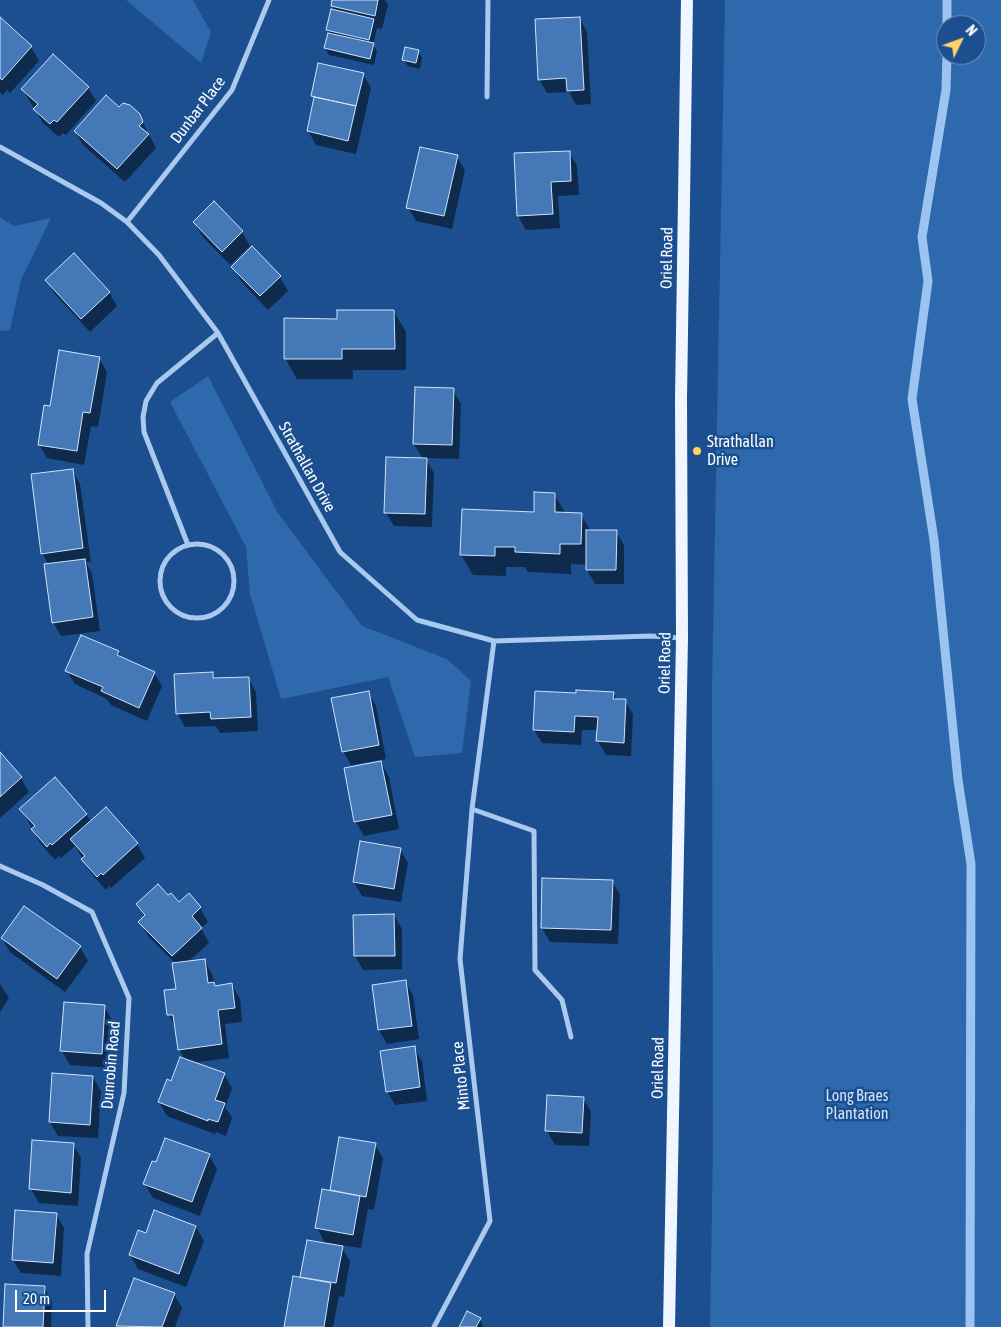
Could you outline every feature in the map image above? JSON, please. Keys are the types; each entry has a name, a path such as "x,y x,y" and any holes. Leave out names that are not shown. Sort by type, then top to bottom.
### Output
{"main road":[{"name":"Oriel Road","path":"669,1327 682,638 681,398 687,0"}],"street":[{"name":"Dunbar Place","path":"127,222 232,90 269,0"},
{"path":"487,97 488,0"},
{"name":"Strathallan Drive","path":"0,147 102,203 127,222 160,255 218,333 340,552 417,620 494,641 650,636 682,638"},
{"path":"188,544 144,432 143,417 146,401 157,383 218,333"},
{"path":"188,544 204,544 215,548 227,558 234,573 235,585 228,602 220,611 208,616 195,618 183,615 171,607 161,591 160,577 168,558 188,544"},
{"name":"Minto Place","path":"434,1327 490,1221 460,960 472,809 494,641"},
{"path":"472,809 534,831 535,970 562,1000 571,1037"},
{"name":"Dunrobin Road","path":"0,866 92,912 129,998 124,1093 88,1254 88,1327"}],"green space":[{"path":"126,0 193,0 211,32 201,63"},
{"name":"Long Braes Plantation","path":"725,0 1001,0 1001,1327 710,1327 713,1145 712,686"},
{"path":"0,217 14,226 51,218 21,280 10,330 0,331"},
{"path":"208,376 278,513 362,626 447,659 471,681 462,753 415,757 388,677 281,699 250,594 246,547 170,402"}],"building":[{"path":"332,0 378,0 375,16 331,6"},
{"path":"331,9 374,19 369,40 326,30"},
{"path":"0,17 32,46 2,80 0,78"},
{"path":"580,17 584,90 567,91 566,78 538,80 535,19"},
{"path":"328,33 374,43 370,59 324,48"},
{"path":"405,47 419,50 416,63 402,60"},
{"path":"53,54 89,87 57,122 54,120 50,124 33,109 38,104 21,89"},
{"path":"318,63 364,73 356,106 311,96"},
{"path":"106,95 119,107 123,103 130,105 140,114 143,122 139,126 149,134 117,169 74,131"},
{"path":"314,97 356,106 348,141 307,131"},
{"path":"420,147 458,155 444,216 406,208"},
{"path":"570,151 571,181 551,182 553,214 517,216 514,153"},
{"path":"214,201 243,231 222,252 193,222"},
{"path":"252,246 281,276 260,296 231,267"},
{"path":"74,253 110,292 81,319 45,280"},
{"path":"337,310 394,310 395,349 342,349 342,359 284,359 284,318 337,319"},
{"path":"59,350 100,357 90,413 83,412 77,451 38,445 44,405 50,406"},
{"path":"415,387 454,388 452,445 413,444"},
{"path":"386,457 427,458 425,514 384,513"},
{"path":"73,469 83,548 41,554 31,474"},
{"path":"534,492 555,493 555,512 582,513 581,544 560,544 560,554 515,552 515,547 495,547 495,556 460,555 462,509 534,512"},
{"path":"586,530 617,530 616,570 586,570"},
{"path":"85,559 93,617 52,623 44,564"},
{"path":"81,635 119,651 117,655 155,672 139,708 101,691 103,687 65,671"},
{"path":"213,672 213,678 249,677 251,717 211,719 210,712 176,714 174,674"},
{"path":"576,690 614,692 613,699 626,699 624,743 596,741 598,717 575,716 574,732 533,730 535,691 576,693"},
{"path":"369,691 379,745 342,752 331,698"},
{"path":"0,752 22,777 0,797"},
{"path":"381,761 392,815 354,822 344,768"},
{"path":"55,777 87,814 52,845 50,843 47,847 31,829 35,826 19,809"},
{"path":"106,807 138,843 103,875 101,873 97,877 81,859 85,856 70,839"},
{"path":"360,841 401,848 394,889 353,882"},
{"path":"542,878 613,880 611,930 541,928"},
{"path":"158,884 168,895 171,893 179,902 189,893 201,907 192,916 202,928 172,956 138,922 145,915 136,904"},
{"path":"24,906 81,946 57,979 1,938"},
{"path":"394,914 395,956 354,956 353,915"},
{"path":"205,959 208,983 214,982 215,986 232,983 235,1008 218,1010 222,1044 178,1050 173,1015 167,1015 164,990 176,989 172,963"},
{"path":"406,980 412,1026 378,1030 372,985"},
{"path":"64,1002 105,1005 102,1054 60,1051"},
{"path":"415,1046 420,1087 386,1092 380,1051"},
{"path":"180,1057 225,1073 215,1100 225,1103 218,1122 208,1119 208,1121 158,1102 167,1079 171,1081"},
{"path":"52,1073 93,1076 90,1125 49,1122"},
{"path":"547,1095 584,1097 582,1133 545,1131"},
{"path":"339,1137 376,1143 366,1197 330,1190"},
{"path":"165,1138 210,1154 192,1202 143,1184 152,1161 156,1162"},
{"path":"32,1140 74,1143 71,1193 29,1189"},
{"path":"322,1189 360,1196 353,1235 315,1228"},
{"path":"15,1210 57,1213 53,1263 12,1260"},
{"path":"154,1210 196,1226 179,1274 129,1255 138,1230 146,1233"},
{"path":"307,1240 343,1246 336,1283 300,1277"},
{"path":"293,1276 331,1283 324,1327 284,1327"},
{"path":"134,1278 175,1293 162,1327 116,1326"},
{"path":"5,1284 45,1286 43,1327 3,1327"},
{"path":"467,1311 481,1318 476,1327 459,1327"}],"waterway":[{"path":"947,0 947,15"},
{"path":"947,65 946,90 922,237 928,281 912,399 934,540 958,780 971,864 970,1327"}],"place":[{"name":"Strathallan Drive","path":"697,451"}]}
